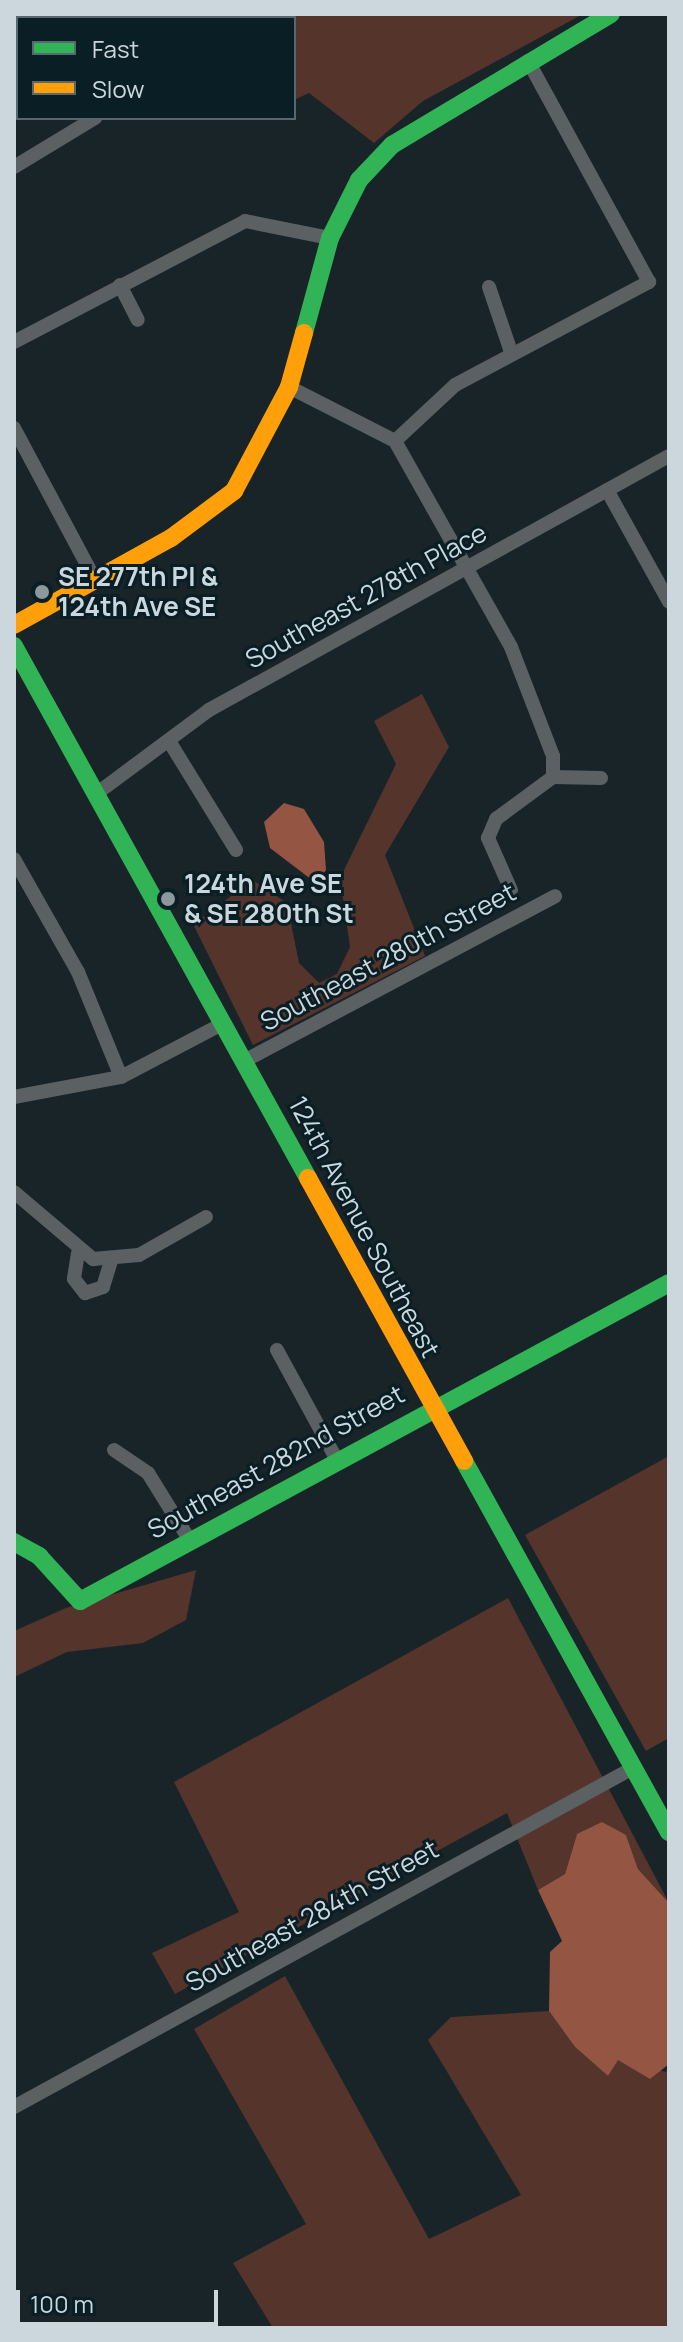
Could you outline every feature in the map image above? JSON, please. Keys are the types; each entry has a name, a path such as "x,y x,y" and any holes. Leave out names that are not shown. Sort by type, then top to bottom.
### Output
{"street":[{"path":"14,625 206,516 234,491 289,387 330,238 359,180 392,145 611,14"},
{"path":"395,441 428,405 511,352 649,282 528,61"},
{"path":"14,167 92,120"},
{"path":"14,342 245,221 330,238"},
{"path":"120,285 138,320"},
{"path":"489,287 511,352"},
{"path":"289,387 395,441 511,647 553,756 553,777"},
{"path":"14,428 95,580"},
{"name":"Southeast 278th Place","path":"96,794 209,710 669,456"},
{"path":"607,490 669,602"},
{"name":"124th Avenue Southeast","path":"14,646 224,1023 431,1407 669,1832"},
{"path":"169,741 236,850"},
{"path":"511,890 488,829 553,777 601,778"},
{"path":"14,859 78,972 121,1077"},
{"name":"Southeast 280th Street","path":"244,1061 555,896"},
{"name":"Southeast 280th Street","path":"14,1097 121,1077 224,1023"},
{"path":"14,1192 78,1253 111,1260 153,1249 206,1217"},
{"path":"78,1253 74,1279 85,1293 103,1287 111,1260"},
{"name":"Southeast 282nd Street","path":"14,1542 39,1556 80,1601 336,1458 669,1283"},
{"path":"277,1350 336,1458"},
{"path":"114,1450 148,1473 189,1539"},
{"name":"Southeast 284th Street","path":"14,2107 633,1768"}],"shaded area":[{"path":"240,14 583,14 423,101 374,143 309,93 296,99 296,16"},
{"path":"422,694 449,747 385,855 425,956 253,1045 193,924 253,880 287,903 299,963 319,983 337,974 350,947 340,878 396,764 374,721"},
{"path":"284,803 304,809 324,842 326,870 316,883 270,848 264,822"},
{"path":"669,1456 669,1738 646,1751 525,1535"},
{"path":"196,1570 186,1620 143,1643 67,1652 14,1677 14,1631 66,1608"},
{"path":"508,1598 669,1903 638,1869 626,1835 577,1834 565,1874 538,1890 507,1813 175,1994 152,1953 239,1912 174,1782"},
{"path":"602,1822 626,1835 638,1869 669,1903 669,2064 650,2079 618,2060 608,2076 575,2047 549,2011 550,1952 562,1941 538,1890 565,1874 577,1834"},
{"path":"285,1976 429,2239 521,2195 428,2040 451,2017 549,2011 575,2047 608,2076 617,2059 666,2072 669,2064 669,2328 273,2328 233,2263 306,2224 194,2029"}],"traffic: fast":[{"path":"304,333 330,238 359,180 392,145 611,14"},
{"path":"14,646 308,1178"},
{"path":"14,1542 39,1556 80,1601 669,1283"},
{"path":"464,1461 669,1832"}],"traffic: slow":[{"path":"14,625 171,538 234,491 289,387 304,333"},
{"path":"308,1178 464,1461"}],"place":[{"name":"SE 277th Pl & 124th Ave SE","path":"42,592"},
{"name":"124th Ave SE & SE 280th St","path":"168,899"}]}
